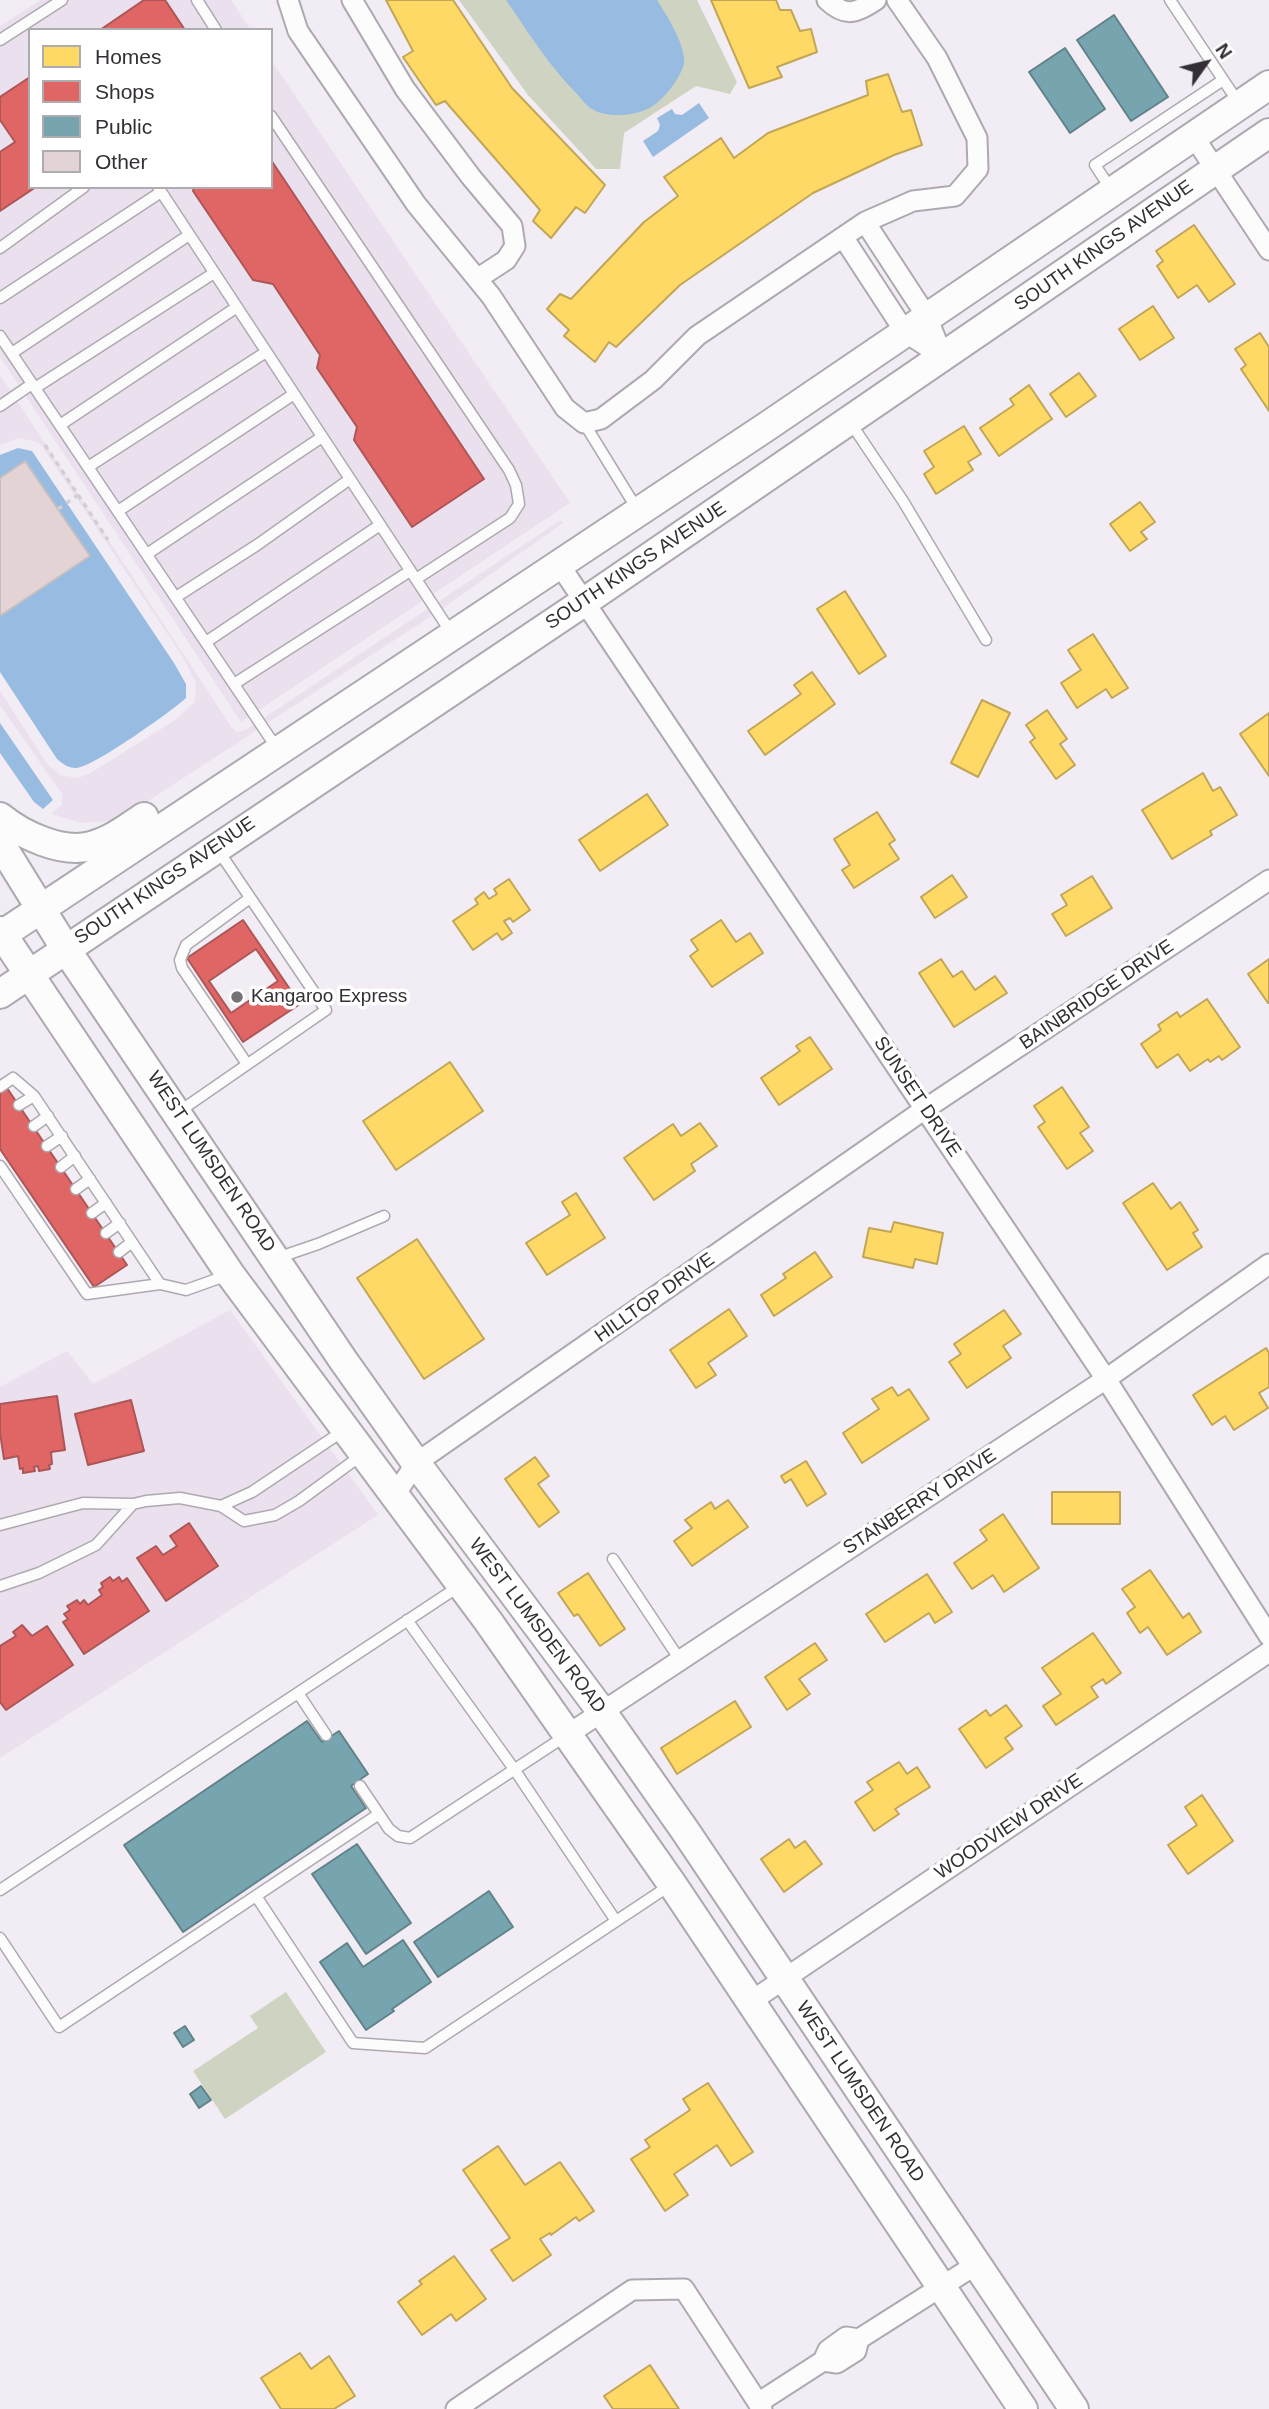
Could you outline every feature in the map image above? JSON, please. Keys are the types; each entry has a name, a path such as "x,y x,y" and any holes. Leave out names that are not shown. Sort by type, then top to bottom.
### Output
{"main road":[{"name":"SOUTH KINGS AVENUE","path":"1,934 639,511 1269,85"},
{"name":"SOUTH KINGS AVENUE","path":"0,994 584,602 1269,133"},
{"path":"0,817 24,833 50,843 90,847 111,838 241,754 278,751"},
{"name":"WEST LUMSDEN ROAD","path":"0,843 65,948 343,1360 602,1712 686,1832 1074,2409"},
{"name":"WEST LUMSDEN ROAD","path":"1,934 230,1274 461,1585 672,1884 1023,2409"}],"street":[{"path":"288,0 298,31 416,204 491,296 565,408 583,423 601,419 653,380 696,336 865,222 913,201 955,196 978,169 977,138 937,58 897,0"},
{"path":"352,0 405,89 471,177 512,226 516,246 506,260 477,279"},
{"path":"827,0 847,13 860,11 876,0"},
{"path":"1194,137 1269,250"},
{"path":"865,222 916,325"},
{"path":"843,237 943,357"},
{"name":"SUNSET DRIVE","path":"559,564 1106,1379 1269,1636"},
{"name":"BAINBRIDGE DRIVE","path":"925,1109 1269,880"},
{"name":"HILLTOP DRIVE","path":"395,1495 416,1462 925,1109"},
{"name":"STANBERRY DRIVE","path":"567,1735 1106,1379 1269,1264"},
{"name":"WOODVIEW DRIVE","path":"750,2002 1269,1652"},
{"path":"456,2409 632,2290 658,2289 684,2289 760,2406 823,2361 828,2350 846,2337 859,2339 977,2264"}],"lane":[{"path":"0,40 62,0"},
{"path":"197,0 215,28"},
{"path":"1170,0 1240,105"},
{"path":"1112,191 1095,165 1223,80"},
{"path":"234,684 510,518 519,504 516,485 509,470 273,119"},
{"path":"0,248 81,189"},
{"path":"0,298 159,190 452,634"},
{"path":"12,353 189,235"},
{"path":"0,406 214,273"},
{"path":"61,425 237,307"},
{"path":"0,335 278,751"},
{"path":"88,467 266,352"},
{"path":"118,511 294,394"},
{"path":"850,421 903,501 986,640"},
{"path":"583,423 639,511"},
{"path":"146,554 323,437"},
{"path":"176,597 257,545 350,479"},
{"path":"206,642 380,525"},
{"path":"177,1113 326,1010 216,847"},
{"path":"247,1064 181,968 180,960 186,944 250,898"},
{"path":"0,1087 13,1078 34,1096 160,1284"},
{"path":"19,1105 34,1096"},
{"path":"34,1126 48,1116"},
{"path":"47,1146 62,1136"},
{"path":"61,1167 75,1156"},
{"path":"7,1170 83,1279 87,1294 160,1284 186,1290 230,1274"},
{"path":"76,1189 90,1179"},
{"path":"92,1213 106,1203"},
{"path":"276,1259 384,1216"},
{"path":"106,1233 120,1223"},
{"path":"119,1252 132,1242"},
{"path":"221,1506 252,1492 345,1429"},
{"path":"0,1525 83,1503 133,1504 162,1498 180,1498 221,1506 244,1521 275,1515 299,1501 363,1453"},
{"path":"0,1586 58,1565 96,1545 133,1504"},
{"path":"613,1559 680,1660"},
{"path":"0,1890 461,1585"},
{"path":"407,1620 514,1769 616,1921"},
{"path":"298,1693 326,1735"},
{"path":"360,1786 389,1829 398,1836 410,1838 567,1735"},
{"path":"0,1938 60,2027 380,1814"},
{"path":"256,1896 353,2043 425,2048 672,1884"}],"path":[{"path":"45,445 108,540"},
{"path":"58,509 78,495"}],"shaded area":[{"path":"41,0 231,0 250,28 28,28 28,189 273,189 273,63 570,503 241,722 0,357 0,26"},
{"path":"0,375 237,732 246,730 561,520 563,523 436,613 119,820 82,823 51,814 62,805 62,794 0,705 0,691 48,765 60,775 78,778 89,774 174,721 195,702 196,683 183,657 41,445 19,438 0,445"},
{"path":"230,1310 378,1515 0,1758 0,1387 67,1351 93,1384"}],"green space":[{"path":"459,0 697,0 737,82 730,94 696,86 624,133 620,169 596,169 528,95"},
{"path":"286,1992 326,2052 225,2119 193,2071 258,2028 250,2016"}],"water":[{"path":"506,0 657,0 680,43 684,58 682,70 663,97 647,109 622,115 598,112 590,108 557,72"},
{"path":"699,103 709,118 653,157 643,141 658,131 660,125 657,118 672,109 675,114 682,115"},
{"path":"18,448 32,451 186,684 186,698 178,705 98,759 76,768 57,759 0,672 0,616 89,556 26,461 0,478 0,455"},
{"path":"0,723 53,800 43,809 34,802 0,753"}],"building: Homes":[{"path":"386,0 453,0 512,88 605,185 585,213 576,207 551,238 533,221 540,210 445,101 436,105 403,57 413,51"},
{"path":"711,0 776,0 780,10 791,10 800,31 811,29 817,52 777,67 782,77 749,88"},
{"path":"888,74 902,112 911,110 922,145 894,155 813,193 680,285 616,347 609,342 595,362 564,336 569,330 547,309 560,294 571,299 644,222 678,196 664,177 721,138 734,158 768,133 868,95 866,81"},
{"path":"1194,225 1235,284 1209,302 1197,285 1178,298 1157,266 1163,261 1156,251"},
{"path":"1153,306 1174,338 1140,360 1119,329"},
{"path":"1260,333 1269,347 1269,411 1241,369 1246,365 1235,349"},
{"path":"1079,373 1096,396 1066,417 1050,394"},
{"path":"1029,385 1052,419 999,456 980,428 1014,405 1010,399"},
{"path":"964,426 981,454 968,462 973,470 936,494 924,474 934,467 924,451"},
{"path":"1140,502 1155,522 1141,532 1147,539 1130,551 1110,524"},
{"path":"845,591 886,656 859,674 817,609"},
{"path":"1093,634 1128,688 1112,698 1106,689 1077,708 1061,683 1081,670 1068,650"},
{"path":"812,672 835,704 765,755 748,731 801,694 794,685"},
{"path":"982,700 1010,713 978,777 951,763"},
{"path":"1047,710 1067,739 1060,744 1075,765 1056,779 1030,742 1035,738 1026,725"},
{"path":"1269,713 1269,776 1240,734"},
{"path":"1203,773 1213,791 1220,787 1237,815 1210,831 1212,835 1172,859 1142,810"},
{"path":"647,794 668,825 600,871 579,840"},
{"path":"877,812 895,840 889,844 899,859 854,888 842,870 850,865 834,839"},
{"path":"952,875 967,897 935,918 921,897"},
{"path":"1092,876 1112,908 1066,936 1052,914 1067,905 1061,895"},
{"path":"509,879 530,910 513,922 510,918 504,921 512,933 502,940 497,933 473,950 453,921 478,904 475,899 484,892 489,899 497,894 494,889"},
{"path":"721,920 736,942 750,933 763,953 712,987 690,956 698,950 691,940"},
{"path":"941,959 953,977 962,971 975,990 995,976 1007,993 954,1027 919,973"},
{"path":"1269,959 1269,1003 1268,1003 1248,974"},
{"path":"1207,999 1240,1047 1222,1060 1219,1056 1210,1062 1208,1059 1190,1071 1178,1054 1157,1068 1141,1044 1161,1030 1158,1025 1177,1012 1180,1017"},
{"path":"810,1037 832,1069 779,1105 761,1078 800,1051 796,1046"},
{"path":"450,1062 483,1111 396,1170 363,1121"},
{"path":"1062,1087 1089,1127 1080,1133 1093,1151 1067,1169 1038,1127 1045,1122 1034,1106"},
{"path":"700,1123 717,1146 691,1164 695,1171 654,1200 624,1158 673,1124 681,1136"},
{"path":"1153,1183 1171,1209 1180,1202 1198,1230 1193,1233 1202,1247 1167,1270 1123,1203"},
{"path":"576,1193 605,1238 547,1275 526,1243 570,1215 562,1202"},
{"path":"894,1222 943,1233 937,1264 915,1259 913,1268 863,1257 869,1228 891,1232"},
{"path":"417,1239 484,1339 424,1379 357,1278"},
{"path":"815,1252 832,1277 774,1316 761,1295 786,1278 783,1274"},
{"path":"729,1309 747,1336 708,1363 716,1375 696,1388 670,1350"},
{"path":"1004,1310 1021,1334 1003,1346 1011,1358 967,1388 949,1362 961,1354 954,1344"},
{"path":"1266,1348 1269,1353 1269,1387 1259,1393 1268,1408 1234,1430 1225,1416 1212,1425 1193,1395"},
{"path":"892,1387 898,1396 909,1389 929,1419 862,1463 843,1433 879,1409 872,1399"},
{"path":"535,1457 549,1476 538,1484 559,1512 539,1527 505,1479"},
{"path":"806,1461 826,1494 807,1506 791,1479 785,1483 781,1476"},
{"path":"1052,1492 1120,1492 1120,1524 1052,1524"},
{"path":"728,1500 748,1527 692,1566 674,1541 692,1528 685,1520 711,1502 715,1509"},
{"path":"1003,1514 1039,1568 1004,1592 993,1575 972,1589 954,1563 987,1540 980,1530"},
{"path":"1150,1570 1183,1618 1189,1613 1201,1632 1167,1655 1148,1627 1140,1633 1127,1613 1135,1607 1122,1589"},
{"path":"588,1573 625,1629 600,1646 578,1614 574,1616 558,1593"},
{"path":"927,1574 952,1612 935,1623 929,1613 885,1642 866,1614"},
{"path":"1093,1633 1121,1673 1106,1684 1103,1679 1091,1687 1098,1697 1056,1725 1043,1706 1061,1694 1042,1668"},
{"path":"815,1643 827,1660 799,1679 810,1694 787,1710 765,1677"},
{"path":"735,1701 751,1727 677,1774 661,1748"},
{"path":"1006,1705 1022,1726 1005,1738 1013,1749 986,1768 959,1729 986,1710 990,1716"},
{"path":"899,1762 907,1774 917,1767 930,1787 895,1809 899,1814 874,1831 855,1802 873,1790 867,1782"},
{"path":"1202,1795 1233,1841 1188,1874 1168,1845 1197,1825 1185,1807"},
{"path":"789,1839 795,1848 805,1841 822,1864 784,1892 761,1859"},
{"path":"708,2083 753,2152 731,2166 717,2145 674,2174 688,2195 665,2211 631,2159 650,2147 645,2140 690,2110 683,2099"},
{"path":"498,2146 525,2185 560,2162 594,2211 579,2221 576,2217 551,2235 550,2233 540,2239 551,2255 513,2281 491,2250 510,2238 463,2170"},
{"path":"454,2256 486,2299 456,2321 451,2314 422,2335 398,2302 422,2284 419,2281"},
{"path":"300,2353 311,2369 329,2356 355,2396 334,2409 281,2409 261,2378"},
{"path":"650,2365 679,2409 613,2409 604,2396"}],"building: Shops":[{"path":"144,0 165,0 184,28 103,28"},
{"path":"28,78 28,189 33,189 0,211 0,152 15,142 0,120 0,97"},
{"path":"273,163 484,479 412,527 354,440 357,427 317,368 320,355 273,284 253,280 193,191 273,189"},
{"path":"243,920 300,1004 243,1042 187,958"},
{"name":"Kangaroo Express","path":"256,949 278,981 231,1013 209,981"},
{"path":"7,1088 127,1265 94,1287 0,1149 0,1093"},
{"path":"57,1396 65,1450 51,1452 50,1469 39,1471 38,1466 34,1467 35,1471 23,1473 18,1456 4,1459 0,1433 0,1404"},
{"path":"131,1400 144,1451 88,1465 75,1414"},
{"path":"189,1523 218,1566 166,1601 137,1558 156,1546 163,1555 177,1546 170,1536"},
{"path":"110,1577 113,1581 119,1577 122,1582 127,1578 149,1611 84,1654 63,1622 68,1619 64,1614 70,1610 67,1606 77,1600 80,1604 84,1600 88,1605 102,1595 99,1590 103,1587 101,1583"},
{"path":"22,1625 32,1636 47,1626 73,1665 6,1710 0,1702 0,1646 16,1636 13,1632"}],"building: Public":[{"path":"1114,15 1168,97 1131,121 1077,40"},
{"path":"1065,48 1105,109 1070,133 1029,72"},
{"path":"307,1721 322,1742 339,1731 368,1774 351,1786 366,1808 183,1932 124,1845"},
{"path":"357,1844 411,1923 366,1954 312,1874"},
{"path":"489,1891 513,1927 438,1977 414,1942"},
{"path":"403,1940 431,1982 366,2030 320,1962 347,1943 363,1967"},
{"path":"185,2026 194,2040 183,2047 174,2033"},
{"path":"201,2086 211,2100 199,2108 190,2094"}],"building: Other":[{"path":"25,461 90,556 0,616 0,478"}],"place":[{"name":"Kangaroo Express","path":"237,997"}]}
